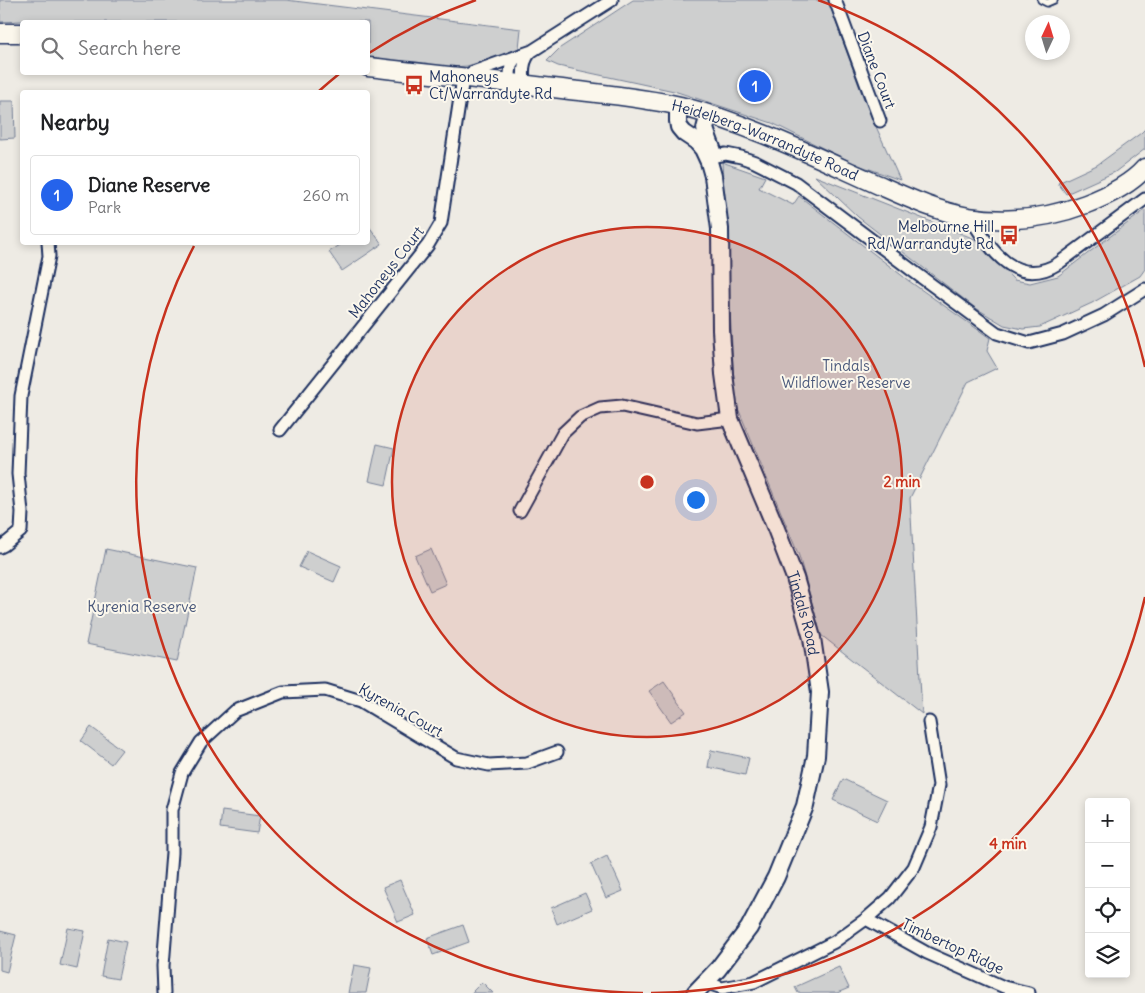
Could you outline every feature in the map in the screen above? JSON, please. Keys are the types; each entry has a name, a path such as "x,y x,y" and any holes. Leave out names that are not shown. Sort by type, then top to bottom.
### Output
{"main road":[{"path":"0,33 20,33"},
{"name":"Heidelberg-Warrandyte Road","path":"370,67 640,99 678,106 709,114 767,136 920,203 970,217 1021,219 1067,211 1097,200 1112,192 1140,174 1145,168"},
{"name":"Tindals Road","path":"678,106 679,127 684,133 699,143 712,157"},
{"name":"Tindals Road","path":"700,988 718,969 749,928 776,877 805,806 816,756 820,692 812,638 795,578 730,419 721,330 718,213 712,176 712,157 704,129 709,114"}],"street":[{"path":"463,78 473,72 532,51 612,0"},
{"name":"Diane Court","path":"835,0 880,122"},
{"path":"517,84 528,55 532,51"},
{"path":"517,84 512,66 514,59 519,56"},
{"name":"Mahoneys Court","path":"280,430 428,246 442,223 463,78"},
{"path":"712,157 726,154 741,157 796,182 997,333 1029,343 1062,334 1104,315 1145,288"},
{"path":"970,217 986,242 998,255 1014,268 1033,272 1053,267 1145,199"},
{"path":"0,547 21,531 22,512 18,474 21,396 49,256 48,245"},
{"path":"520,511 563,433 580,417 586,414 600,408 622,406 697,423 730,419"},
{"name":"Kyrenia Court","path":"164,993 163,966 172,853 172,810 182,772 201,742 235,710 283,692 325,690 361,701 456,758 489,765 527,762 557,752"},
{"path":"700,988 722,988 754,982 834,942 866,919 890,898 914,867 931,827 939,785 929,722"},
{"name":"Timbertop Ridge","path":"866,919 927,953 1004,987 1029,993"}],"lane":[{"path":"1041,0 1047,3 1054,0"}],"green space":[{"path":"0,0 286,0 521,29 519,48 492,59 467,66 453,67 396,64 370,60 370,20 20,20 0,22"},
{"path":"633,0 828,0 865,102 900,180 853,163 772,123 674,91 558,66 547,61 560,48"},
{"path":"0,101 14,101 15,138 0,139"},
{"path":"1145,129 1145,149 1115,172 1066,194 1058,183 1097,165"},
{"name":"Tindals Wildflower Reserve","path":"722,162 765,177 759,188 793,205 799,196 909,281 990,338 987,351 997,368 968,382 910,498 922,714 821,635 799,556 735,401"},
{"path":"815,176 975,239 1014,280 1030,283 1058,276 1145,210 1145,269 1140,276 1092,303 1040,327 1023,329 1004,325 974,307 858,217"},
{"path":"370,228 382,244 342,271 329,252 340,245 370,245"},
{"path":"377,444 394,448 386,485 369,481"},
{"name":"Kyrenia Reserve","path":"106,549 197,568 177,662 86,644"},
{"path":"431,549 446,584 430,591 415,556"},
{"path":"307,551 341,566 334,582 299,567"},
{"path":"664,681 686,712 671,722 649,691"},
{"path":"91,727 122,750 111,764 81,741"},
{"path":"711,750 749,758 745,775 708,767"},
{"path":"843,779 887,800 877,821 833,800"},
{"path":"222,811 260,816 257,833 220,828"},
{"path":"607,856 623,891 606,898 591,864"},
{"path":"400,880 415,915 398,922 383,887"},
{"path":"585,893 592,909 557,924 551,908"},
{"path":"463,925 469,942 433,955 427,938"},
{"path":"68,928 85,931 77,969 60,965"},
{"path":"0,931 16,935 7,972 0,970"},
{"path":"108,938 126,942 118,979 101,976"},
{"path":"354,965 371,968 366,993 348,993"},
{"path":"839,967 849,988 837,993 798,993 795,987"},
{"path":"482,982 493,993 471,993"}],"place":[{"name":"Mahoneys Ct/Warrandyte Rd","path":"414,85"},
{"name":"Diane Reserve","path":"755,86"},
{"name":"Melbourne Hill Rd/Warrandyte Rd","path":"1009,235"}]}
